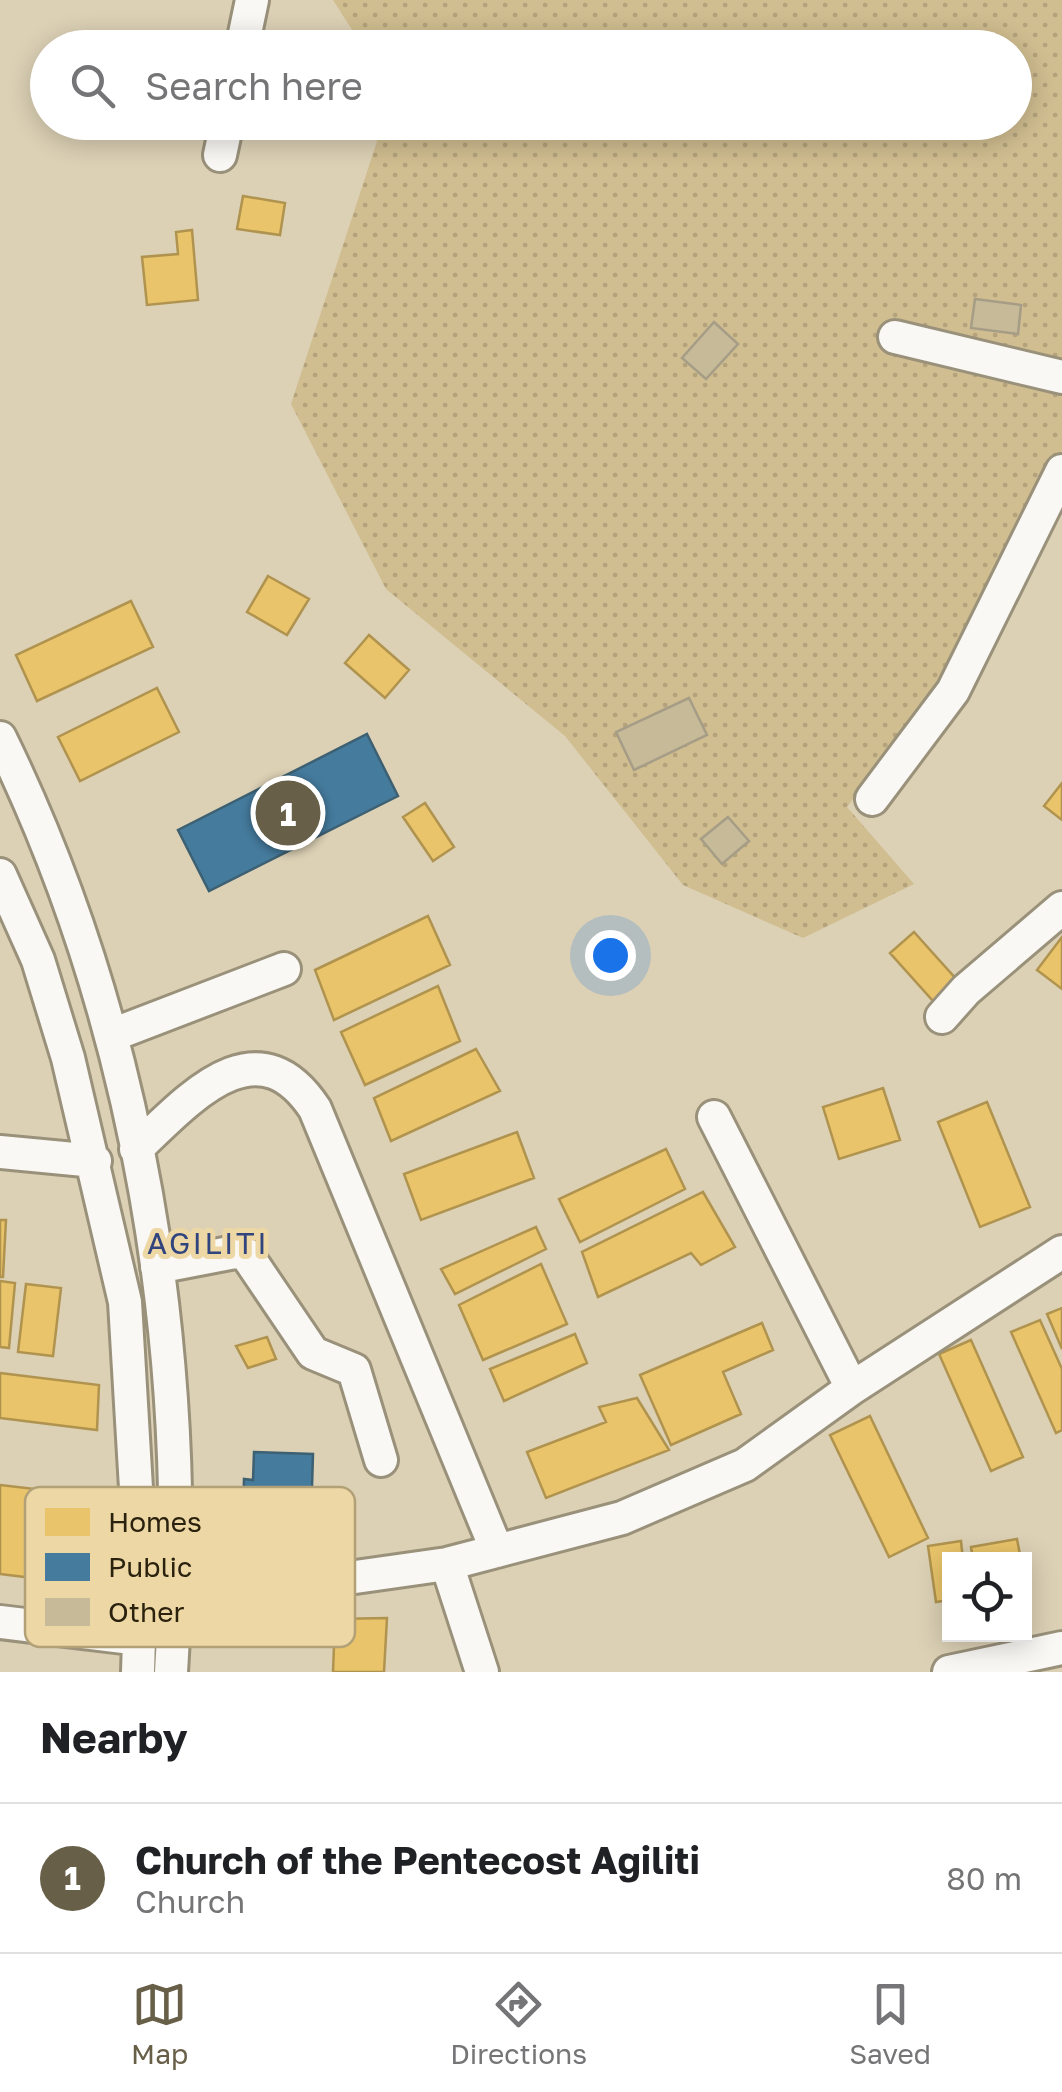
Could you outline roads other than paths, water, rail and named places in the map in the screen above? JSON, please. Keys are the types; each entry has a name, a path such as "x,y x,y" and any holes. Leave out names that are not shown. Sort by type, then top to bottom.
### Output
{"street":[{"path":"246,30 252,0"},
{"path":"220,155 223,140"},
{"path":"895,337 1062,378"},
{"path":"872,800 953,691 1062,471"},
{"path":"0,738 33,805 76,915 112,1036 158,1267 170,1387 174,1487"},
{"path":"0,875 38,960 95,1161 125,1302 132,1487"},
{"path":"942,1018 966,990 1062,908"},
{"path":"112,1036 284,969"},
{"path":"136,1148 178,1110 234,1070 269,1069 298,1084 314,1109 498,1551"},
{"path":"714,1116 852,1388"},
{"path":"0,1152 95,1161"},
{"path":"158,1267 235,1252 246,1254 312,1353 354,1370 381,1460"},
{"path":"355,1577 447,1564 622,1518 744,1465 852,1388 1062,1252"},
{"path":"447,1564 482,1672"},
{"path":"0,1622 25,1628"},
{"path":"102,1647 139,1656"},
{"path":"172,1672 174,1647"},
{"path":"949,1672 1062,1648"}],"place":[{"name":"Church of the Pentecost Agiliti","path":"288,813"}],"district":[{"name":"AGILITI","path":"208,1244"}]}
